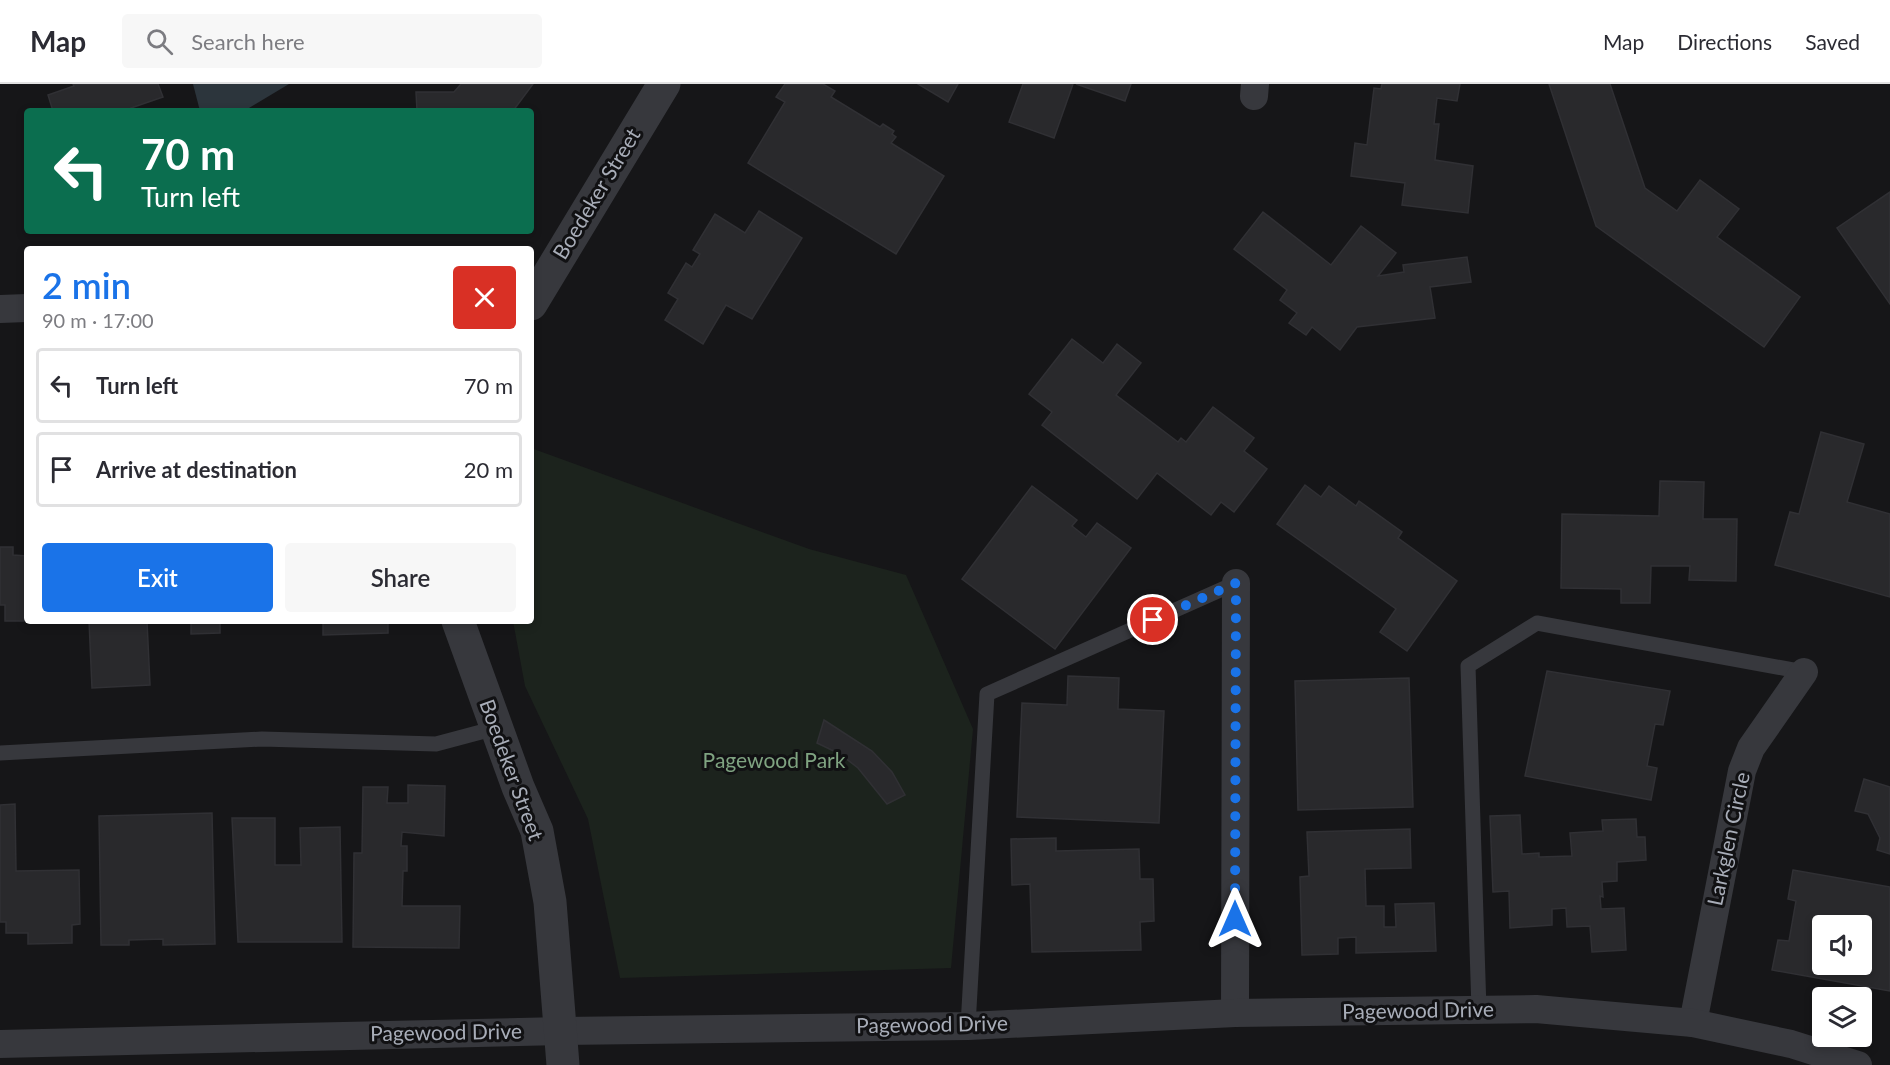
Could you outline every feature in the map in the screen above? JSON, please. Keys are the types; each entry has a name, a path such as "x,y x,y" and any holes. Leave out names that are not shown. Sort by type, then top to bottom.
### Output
{"street":[{"name":"Boedeker Street","path":"534,292 540,269 664,84"},
{"path":"0,309 24,308"},
{"path":"1235,1013 1236,583"},
{"name":"Boedeker Street","path":"459,624 496,728 537,831 550,902 563,1065"},
{"name":"Larkglen Circle","path":"1693,1023 1742,771 1750,748 1804,672"},
{"name":"Pagewood Drive","path":"0,1044 562,1030 968,1026 1235,1013 1536,1009 1693,1023 1791,1044 1858,1065"}],"lane":[{"path":"968,1026 987,694 1236,583"},
{"path":"1479,1010 1468,666 1537,623 1804,672"},
{"path":"0,753 262,739 436,744 496,728"}],"green space":[{"name":"Pagewood Park","path":"534,449 809,549 906,575 973,729 951,968 620,978 588,819 525,686 514,624 534,624"}],"shaded area":[{"path":"193,84 289,84 249,108 199,108"}],"building":[{"path":"73,84 158,84 163,97 131,108 52,108 48,95 74,86"},
{"path":"461,84 533,84 515,108 417,108 416,92 454,92"},
{"path":"785,84 823,84 835,91 831,97 880,127 883,124 894,131 892,134 896,137 891,143 944,176 896,254 748,163 785,102 776,97"},
{"path":"918,84 958,84 948,102"},
{"path":"1023,84 1073,84 1054,138 1009,122"},
{"path":"1076,84 1131,84 1125,101"},
{"path":"1382,84 1460,84 1457,101 1437,98 1434,124 1439,124 1435,160 1473,166 1468,213 1402,205 1405,183 1351,176 1355,143 1367,145 1374,88 1381,89"},
{"path":"1549,84 1610,84 1645,188 1677,211 1700,180 1739,209 1717,237 1800,297 1764,347 1596,226"},
{"path":"1890,192 1890,304 1837,228"},
{"path":"759,211 802,238 752,319 726,305 703,344 665,320 678,299 668,293 686,263 692,267 700,254 693,250 715,214 745,233"},
{"path":"1263,212 1331,265 1361,226 1396,253 1378,276 1404,272 1403,265 1467,257 1471,282 1430,287 1435,318 1357,327 1340,350 1312,327 1306,335 1289,323 1297,313 1280,300 1287,290 1234,249"},
{"path":"1072,339 1103,363 1117,344 1141,363 1116,395 1178,442 1181,438 1186,442 1213,407 1254,438 1244,451 1267,469 1234,512 1221,502 1211,515 1157,473 1137,499 1042,425 1052,412 1029,394"},
{"path":"1821,432 1864,444 1847,502 1890,514 1890,597 1775,565 1790,512 1799,514"},
{"path":"1660,481 1704,482 1703,519 1737,519 1736,581 1689,580 1690,566 1651,566 1650,603 1621,603 1621,589 1561,588 1562,514 1659,516"},
{"path":"1305,485 1321,497 1329,486 1356,506 1359,501 1402,532 1398,538 1457,581 1407,651 1380,632 1396,609 1277,524"},
{"path":"1032,486 1077,520 1072,526 1086,537 1097,523 1131,548 1055,649 962,579"},
{"path":"0,547 13,547 13,555 24,556 24,621 5,621 5,605 0,605"},
{"path":"89,624 147,624 150,685 92,688"},
{"path":"191,624 220,624 220,633 191,634"},
{"path":"323,624 388,624 388,633 323,635"},
{"path":"1547,671 1670,691 1663,725 1655,724 1647,766 1657,768 1651,800 1525,776"},
{"path":"1068,676 1119,678 1118,709 1164,711 1159,823 1017,817 1022,703 1067,705"},
{"path":"1409,678 1413,807 1298,810 1295,681"},
{"path":"824,720 872,751 892,772 905,795 887,804 858,768 840,754 817,743"},
{"path":"1864,779 1890,787 1890,854 1877,850 1880,838 1868,814 1855,811"},
{"path":"408,785 445,786 444,836 402,832 401,846 407,846 407,871 403,871 402,906 460,906 459,948 353,947 354,853 362,853 363,787 388,787 387,803 408,803"},
{"path":"15,804 16,871 79,870 80,924 72,925 72,943 28,944 28,933 6,933 6,922 0,922 0,805"},
{"path":"212,813 215,944 163,945 163,939 129,940 129,945 101,945 99,816"},
{"path":"1520,815 1522,854 1539,853 1539,857 1572,856 1570,833 1603,831 1602,820 1636,819 1637,837 1645,837 1646,860 1617,862 1617,881 1602,882 1603,897 1600,896 1601,909 1624,908 1626,950 1592,952 1590,926 1567,927 1566,908 1552,909 1552,925 1510,928 1509,891 1493,892 1490,816"},
{"path":"232,818 275,818 275,865 301,865 300,828 340,827 342,942 238,942"},
{"path":"1410,829 1411,868 1365,869 1366,906 1384,906 1384,927 1396,927 1395,904 1434,903 1436,951 1356,953 1356,937 1338,938 1338,954 1302,955 1300,877 1309,876 1307,832"},
{"path":"1056,838 1056,851 1139,849 1140,879 1153,879 1154,921 1140,922 1141,950 1032,952 1030,884 1012,885 1011,839"},
{"path":"1793,870 1890,887 1890,991 1772,970 1778,940 1789,941 1796,901 1788,899"}],"route":[{"path":"1153,620 1236,583 1235,919"}]}
